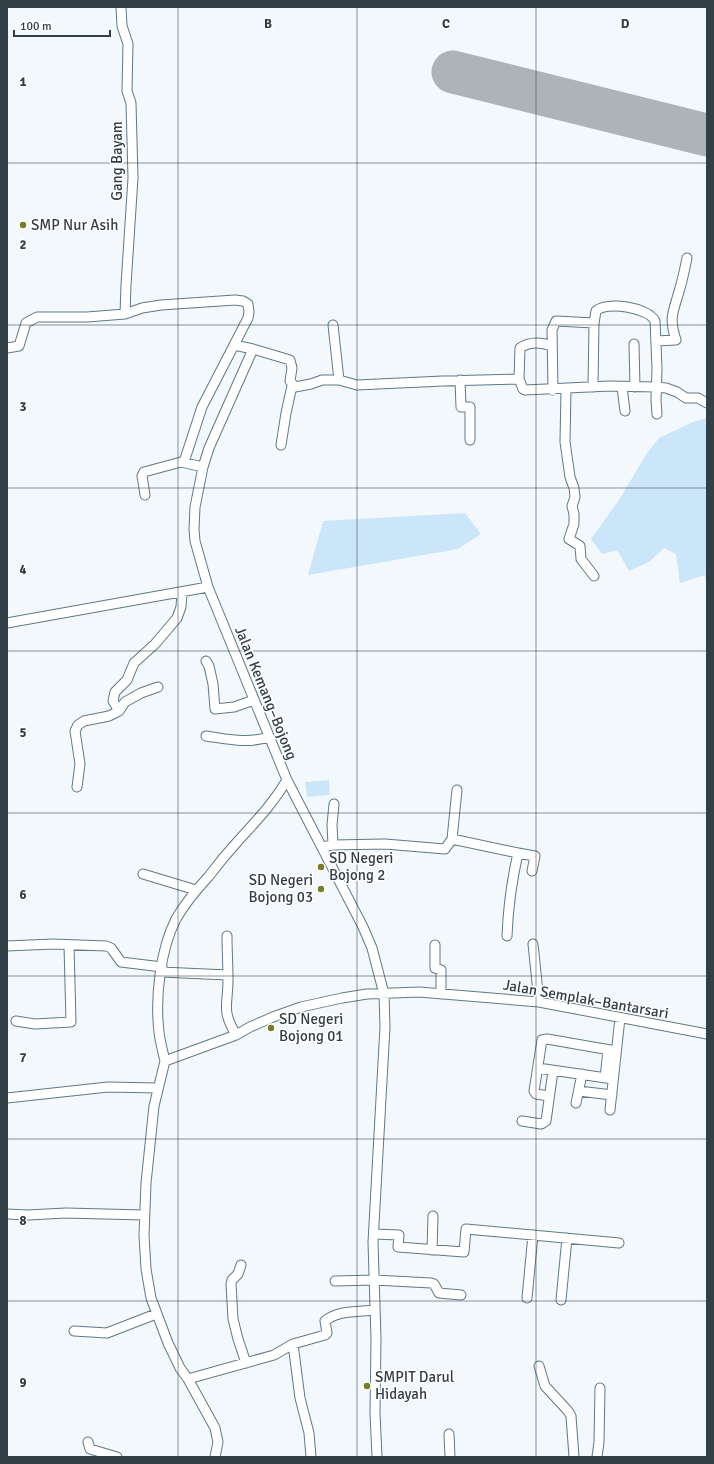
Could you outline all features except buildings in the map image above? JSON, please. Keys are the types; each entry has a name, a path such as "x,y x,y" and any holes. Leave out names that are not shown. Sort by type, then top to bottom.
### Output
{"street":[{"name":"Gang Bayam","path":"121,7 122,26 128,44 127,90 131,108 133,178 125,314"},
{"path":"656,341 676,340 672,327 673,309 680,289 687,258"},
{"path":"7,348 19,346 26,323 34,318 87,317 125,314 142,308 161,305 235,300 243,301 248,304 249,312 202,407 184,462"},
{"path":"593,387 594,323 596,311 601,308 621,306 637,308 653,317 655,321 657,414"},
{"path":"553,390 552,330 556,321 594,323"},
{"path":"333,325 339,380"},
{"path":"552,346 530,343 520,348 519,379 525,390 656,386 677,392 686,398 698,398 707,403"},
{"path":"634,344 635,387"},
{"path":"234,345 254,349 290,360 292,368 290,381 292,386 281,445"},
{"name":"Jalan Kemang–Bojong","path":"254,349 209,448 203,467 195,507 195,541 208,587 269,737 287,780 354,908 372,948 384,994 384,1040 374,1234 375,1413 377,1457"},
{"path":"292,386 298,388 322,380 339,380 357,385 519,379"},
{"path":"460,380 462,407 470,407 470,440"},
{"path":"622,387 625,411"},
{"path":"566,389 566,444 570,477 574,488 575,497 572,506 574,524 569,539 580,546 581,560 594,576"},
{"path":"145,495 142,476 143,473 184,462 203,467"},
{"path":"7,623 208,587"},
{"path":"119,711 113,701 115,692 127,680 134,663 154,644 177,618 181,607 182,592"},
{"path":"206,661 209,666 213,684 215,709 234,707 254,700"},
{"path":"77,787 80,764 75,731 78,725 84,722 109,716 119,711 125,702 141,693 158,687"},
{"path":"206,736 245,741 259,740 269,737"},
{"path":"215,1457 218,1442 215,1428 188,1379 180,1368 156,1314 148,1284 146,1269 144,1215 153,1119 158,1088 166,1061 159,1033 158,1020 161,970 171,930 182,908 238,841 270,806 287,780"},
{"path":"322,848 333,845 385,844 445,849 452,838 457,790"},
{"path":"333,845 332,825 334,804"},
{"path":"452,838 535,856 532,871"},
{"path":"507,936 513,875 518,853"},
{"path":"143,874 196,890"},
{"path":"227,936 228,975 226,1014 229,1023 236,1034"},
{"path":"533,944 539,1002"},
{"path":"16,1021 35,1024 71,1022 69,945"},
{"path":"435,945 435,968 441,970 442,994"},
{"path":"7,946 106,946 111,948 121,962 161,970 228,975"},
{"name":"Jalan Semplak–Bantarsari","path":"166,1061 300,1007 367,994 419,992 539,1002 707,1034"},
{"path":"610,1110 612,1095 609,1079 612,1050 620,1018"},
{"path":"549,1096 534,1093 542,1042 544,1039 612,1050"},
{"path":"538,1068 609,1079"},
{"path":"522,1121 543,1123 546,1121 553,1071"},
{"path":"576,1103 582,1074"},
{"path":"7,1098 108,1087 158,1088"},
{"path":"579,1091 612,1095"},
{"path":"7,1214 28,1215 66,1213 144,1215"},
{"path":"432,1250 434,1216"},
{"path":"374,1234 399,1235 398,1247 464,1252 466,1229 619,1243"},
{"path":"527,1298 533,1235"},
{"path":"562,1300 567,1238"},
{"path":"241,1266 238,1274 232,1280 231,1284 233,1319 246,1363"},
{"path":"335,1281 374,1280 431,1283 434,1284 439,1293 461,1295"},
{"path":"188,1379 274,1355 294,1344 326,1334 325,1321 335,1315 347,1312 375,1310"},
{"path":"74,1331 107,1333 156,1314"},
{"path":"294,1344 300,1398 309,1433 311,1457"},
{"path":"539,1366 544,1386 571,1416 574,1457"},
{"path":"597,1457 599,1442 600,1388"},
{"path":"449,1434 450,1457"},
{"path":"88,1442 90,1449 117,1457"}],"shaded area":[{"path":"707,418 707,588 705,575 680,583 676,554 664,548 649,562 629,571 617,550 602,554 591,539 619,500 647,453 659,438 693,422"},
{"path":"465,513 481,534 458,549 308,575 323,521"},
{"path":"329,780 330,795 307,797 305,782"}],"runway":[{"path":"453,72 707,135"}],"place":[{"name":"SMP Nur Asih","path":"23,225"},
{"name":"SD Negeri Bojong 2","path":"321,867"},
{"name":"SD Negeri Bojong 03","path":"321,889"},
{"name":"SD Negeri Bojong 01","path":"271,1028"},
{"name":"SMPIT Darul Hidayah","path":"367,1386"}]}
